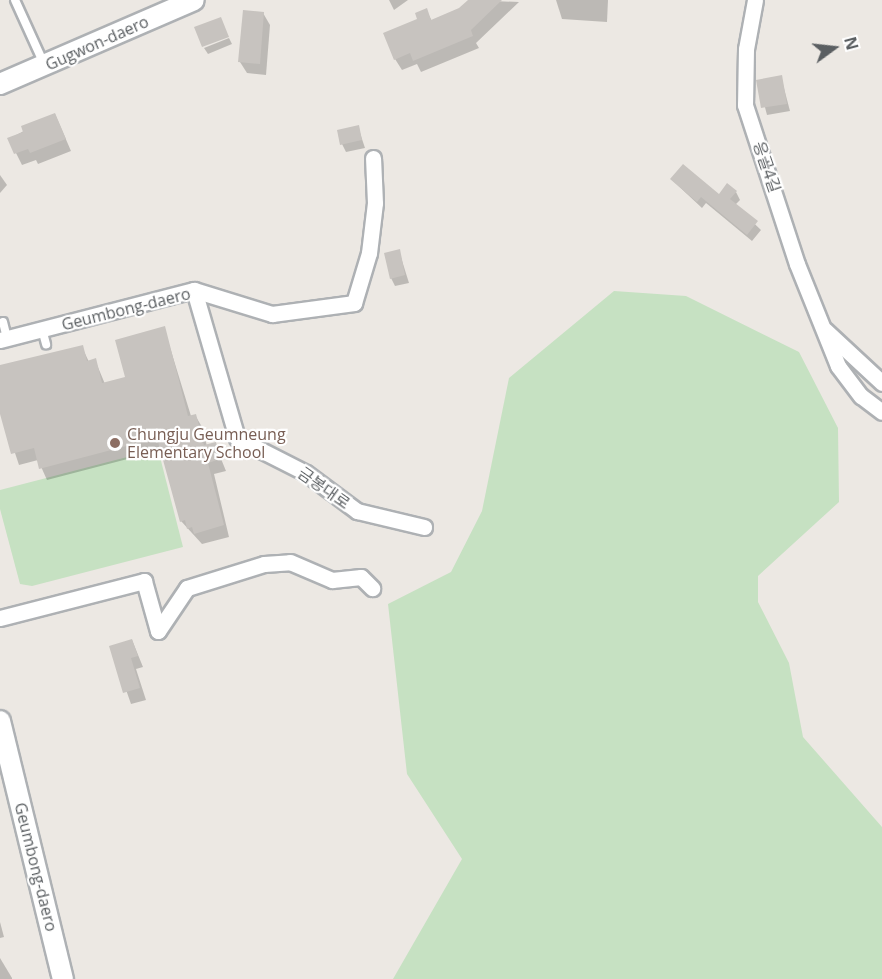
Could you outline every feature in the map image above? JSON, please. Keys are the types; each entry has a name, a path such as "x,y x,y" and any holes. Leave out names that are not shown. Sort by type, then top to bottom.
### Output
{"street":[{"name":"Gugwon-daero","path":"0,84 194,0"},
{"name":"응골4길","path":"755,0 746,49 745,105 797,264 838,366 861,396 882,412"},
{"name":"Geumbong-daero","path":"4,339 44,337 194,290 272,314 354,303 369,253 375,203 373,158"},
{"name":"금봉대로","path":"194,290 237,438 306,473 357,511 424,527"},
{"name":"응골4길","path":"823,328 882,383"},
{"path":"0,618 144,581 158,631 187,588 264,564 290,562 332,580 361,577 372,588"},
{"name":"Geumbong-daero","path":"0,721 3,745 63,979"}],"lane":[{"path":"15,0 44,66"},
{"path":"3,322 4,339"}],"green space":[{"path":"614,291 686,296 799,352 838,428 839,502 758,576 758,602 789,663 803,737 882,827 882,979 393,979 462,859 407,774 388,604 451,572 482,511 509,378"},
{"path":"158,449 183,547 32,586 20,584 0,509 0,490"}],"building":[{"path":"468,0 502,0 471,30 473,36 413,61 410,53 394,60 383,33 417,19 415,13 427,8 431,20 459,8"},
{"path":"243,10 264,12 260,64 238,62"},
{"path":"221,17 229,37 202,47 194,27"},
{"path":"782,75 787,104 761,108 756,80"},
{"path":"55,113 66,139 30,153 28,149 14,154 7,138 23,132 21,126"},
{"path":"359,125 362,140 340,145 337,130"},
{"path":"683,164 719,194 727,183 737,191 730,199 758,221 747,235 701,197 697,202 670,179"},
{"path":"400,249 405,275 390,279 384,253"},
{"path":"165,326 188,416 196,414 204,445 216,442 220,459 208,463 224,525 194,534 192,527 187,529 185,520 180,522 157,438 39,469 34,448 11,454 0,414 0,365 83,345 87,361 96,358 102,383 125,377 115,340"},
{"path":"132,639 138,656 131,658 140,688 123,693 109,646"}],"place":[{"name":"Chungju Geumneung Elementary School","path":"115,443"}]}
